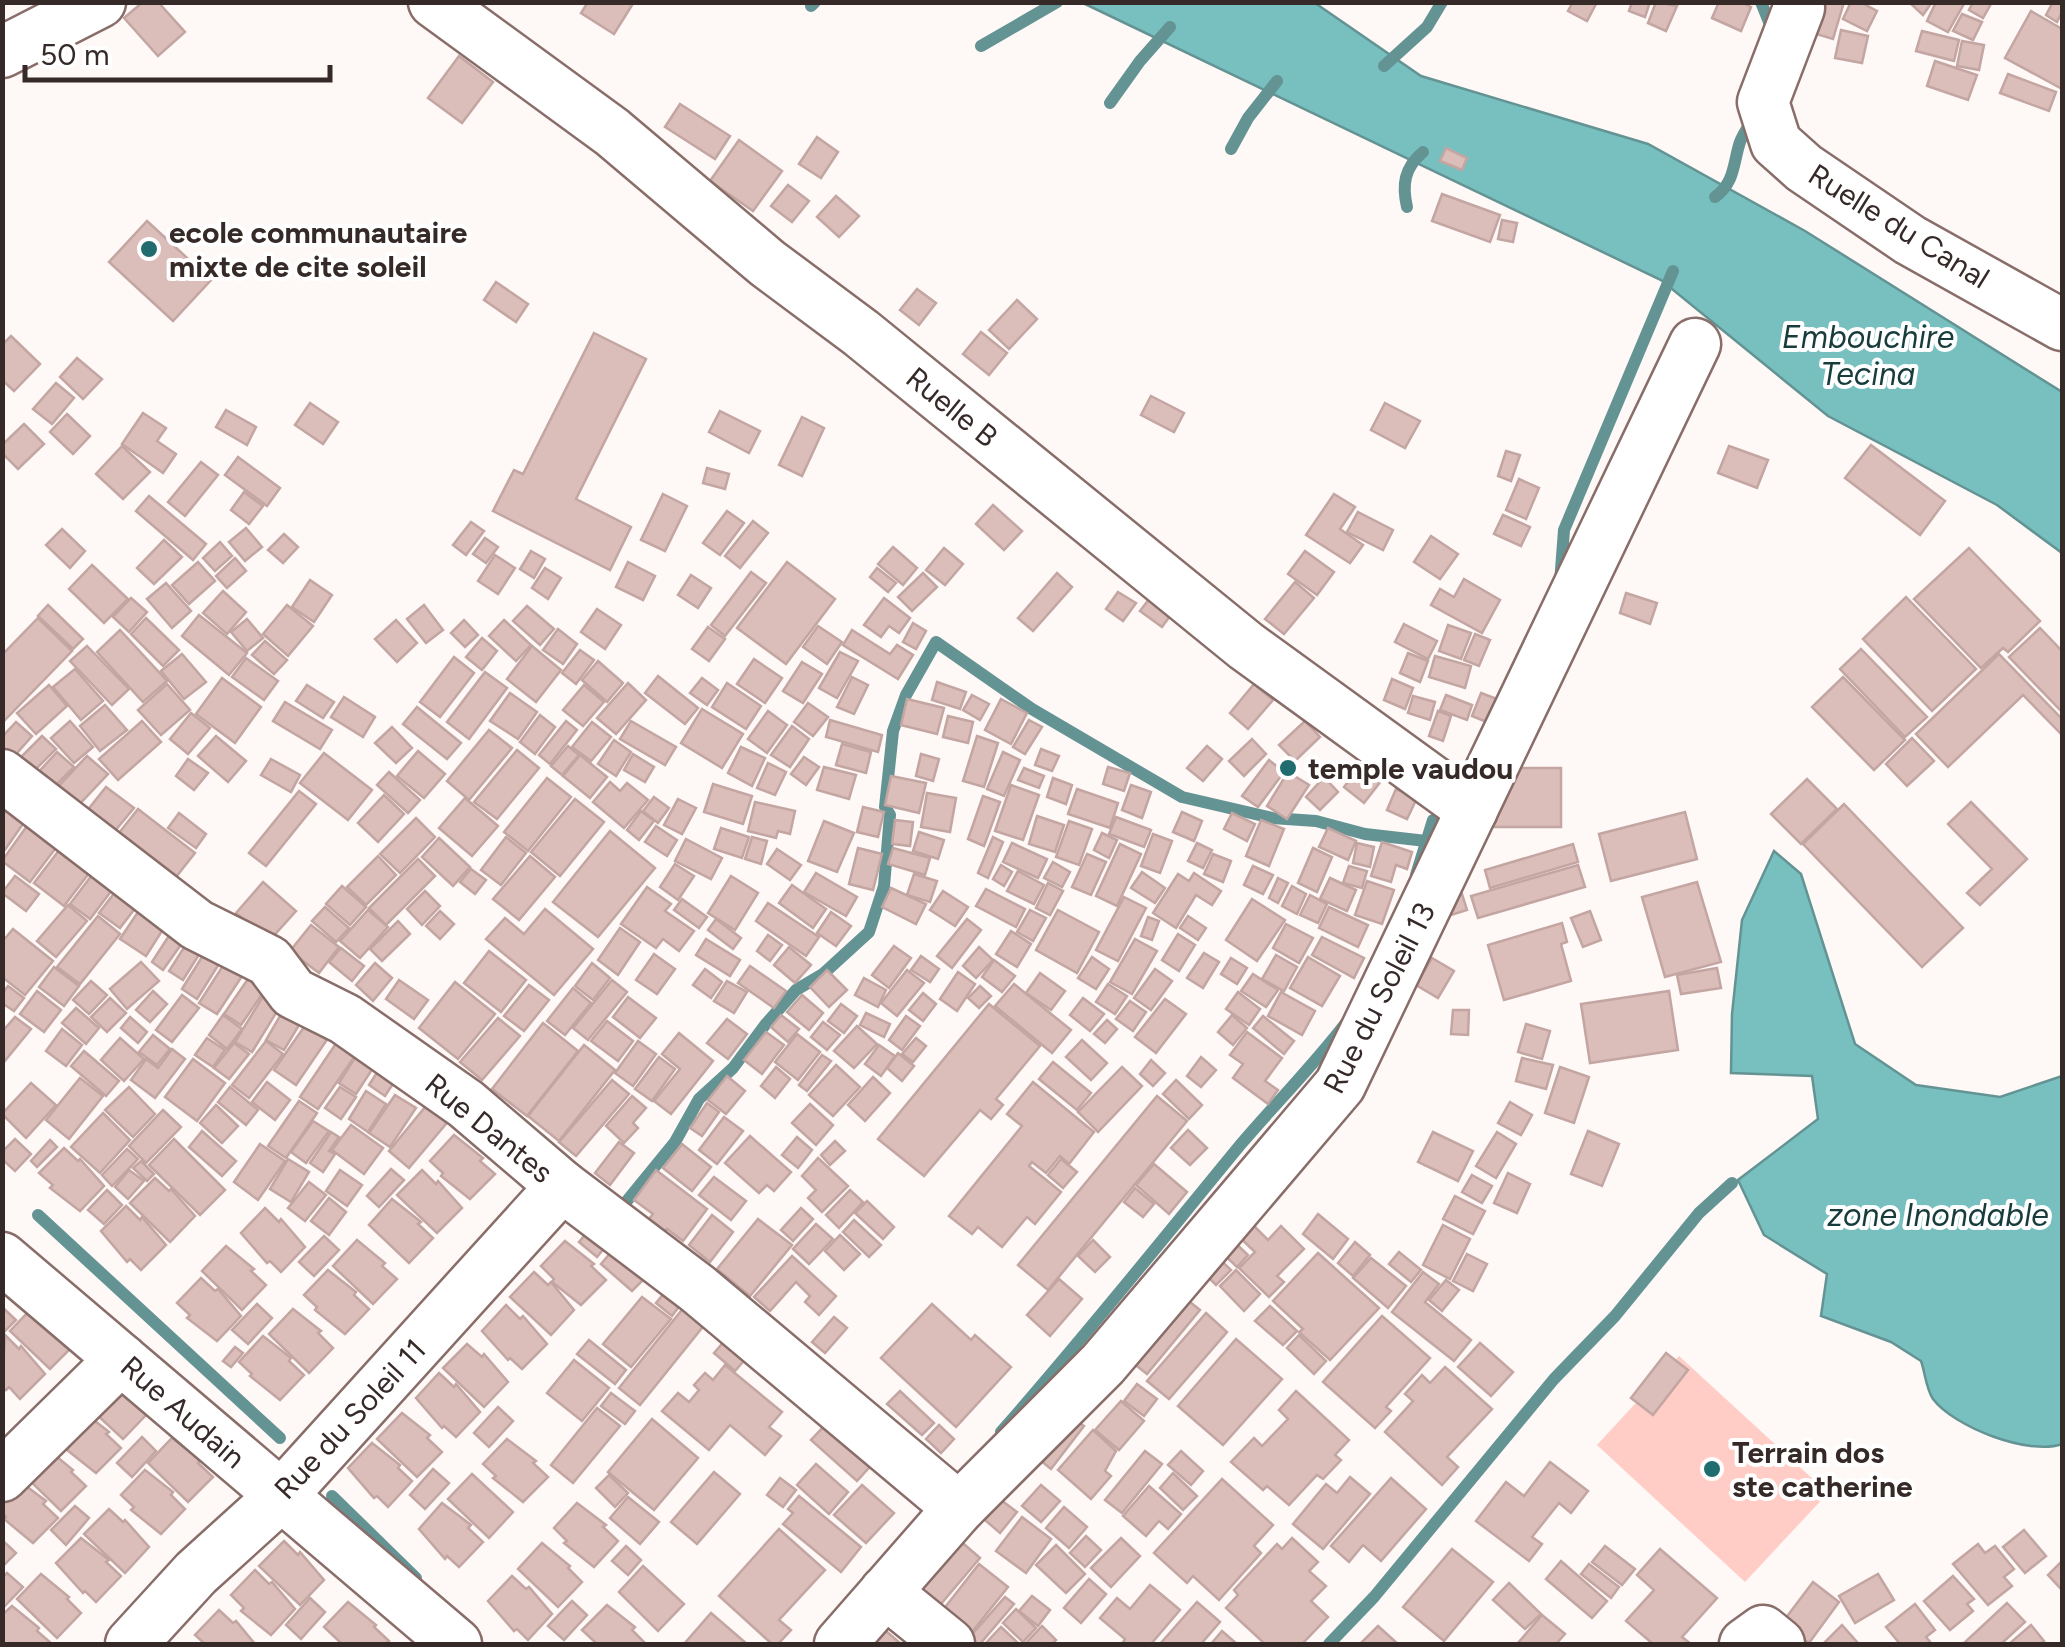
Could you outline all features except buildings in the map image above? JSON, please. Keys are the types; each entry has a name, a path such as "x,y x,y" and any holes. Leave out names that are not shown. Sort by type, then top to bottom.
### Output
{"street":[{"path":"2,52 100,2"},
{"name":"Ruelle B","path":"434,2 612,132 767,262 861,333 1246,646 1472,810"},
{"name":"Ruelle du Canal","path":"1798,2 1763,102 1776,143 1804,168 1910,240 2062,325"},
{"name":"Rue du Soleil 13","path":"840,1644 959,1508 1103,1364 1340,1085 1694,344"},
{"name":"Rue Dantes","path":"2,775 197,926 269,961 292,992 346,1019 466,1104 562,1186 698,1289 959,1508"},
{"name":"Rue du Soleil 11","path":"131,1644 196,1573 282,1496 562,1186"},
{"name":"Rue Audain","path":"2,1258 282,1496 434,1638"},
{"path":"2,1476 121,1358"},
{"path":"885,1592 950,1644"},
{"path":"1745,1644 1762,1631 1779,1644"}],"shaded area":[{"name":"Terrain dos ste catherine","path":"1679,1356 1828,1493 1745,1582 1597,1445"}],"water":[{"name":"Embouchire Tecina","path":"1083,3 1315,3 1421,76 1648,144 1805,231 2062,392 2062,553 1997,505 1828,416 1661,280"},
{"name":"zone Inondable","path":"1774,851 1801,874 1855,1044 1916,1085 2000,1097 2062,1076 2062,1444 2048,1447 2012,1442 1957,1420 1933,1399 1921,1361 1891,1342 1821,1316 1827,1274 1764,1235 1738,1180 1818,1119 1812,1076 1731,1073 1732,1014 1742,920"}],"waterway":[{"path":"811,6 815,2"},
{"path":"981,46 1057,2"},
{"path":"1384,66 1427,27 1442,2"},
{"path":"1761,2 1773,32"},
{"path":"1110,103 1170,27"},
{"path":"1231,149 1248,118 1277,81"},
{"path":"1715,197 1730,179 1740,142 1753,118"},
{"path":"1407,207 1406,177 1423,152"},
{"path":"1560,583 1564,530 1673,271"},
{"path":"617,1213 675,1142 699,1099 733,1068 796,990 823,974 869,932 884,886 890,815 885,807 893,731 906,695 936,642 1032,709 1182,797 1272,818 1316,821 1365,834 1426,841"},
{"path":"1416,875 1433,820"},
{"path":"1001,1432 1346,1023"},
{"path":"1329,1644 1374,1597 1554,1379 1615,1316 1699,1213 1732,1183"},
{"path":"38,1215 280,1438"},
{"path":"332,1496 416,1578"}],"place":[{"name":"ecole communautaire mixte de cite soleil","path":"149,249"},
{"name":"temple vaudou","path":"1288,768"},
{"name":"Terrain dos ste catherine","path":"1712,1469"}]}
